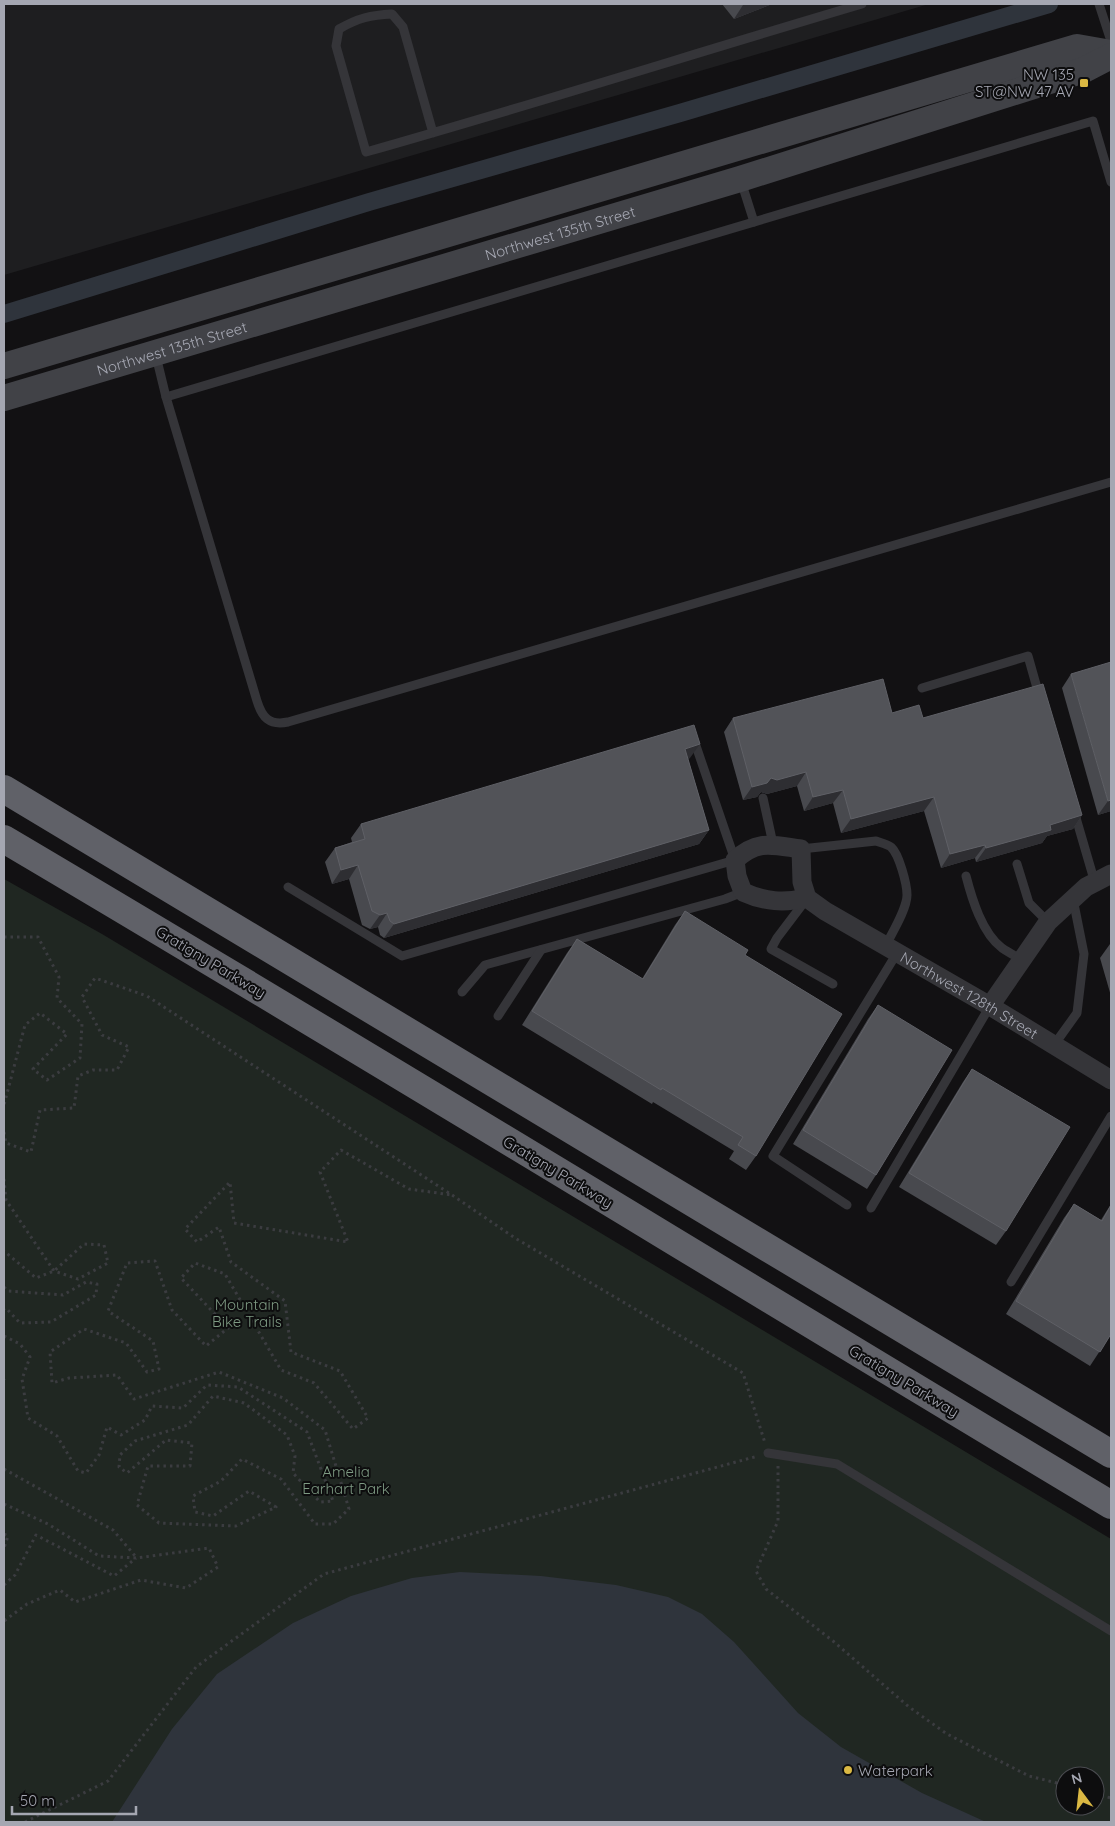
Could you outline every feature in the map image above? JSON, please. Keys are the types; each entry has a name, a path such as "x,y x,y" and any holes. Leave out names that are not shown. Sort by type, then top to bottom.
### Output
{"highway":[{"path":"4,789 1111,1454"},
{"name":"Gratigny Parkway","path":"4,839 217,965 768,1300 1111,1505"}],"main road":[{"name":"Northwest 135th Street","path":"4,366 1077,47 1111,54"},
{"name":"Northwest 135th Street","path":"4,398 740,179 1084,70 1111,54"},
{"path":"147,324 156,354"}],"street":[{"path":"773,844 801,849 802,882 807,898 791,902 770,902 743,892 734,860 744,851 756,845 773,844"},
{"path":"990,1006 1048,922 1086,887 1103,878"},
{"name":"Northwest 128th Street","path":"807,898 825,911 990,1006 1111,1080"}],"lane":[{"path":"433,133 403,27 392,14 370,15 339,29 336,46 366,152 433,133 862,4"},
{"path":"1099,4 1111,42"},
{"path":"166,397 1093,121 1111,182"},
{"path":"740,179 754,222"},
{"path":"156,354 166,397 260,710 267,719 279,723 1111,482"},
{"path":"922,688 1028,656 1042,703"},
{"path":"288,887 402,956 734,860 694,740"},
{"path":"763,798 773,844"},
{"path":"1070,798 1103,878"},
{"path":"801,849 876,841 886,844 897,855 907,895 891,949 773,1156 847,1205"},
{"path":"1017,864 1029,903 1048,922"},
{"path":"966,876 972,899 984,924 1000,947 1022,960"},
{"path":"462,992 485,965 743,892"},
{"path":"807,898 771,949 833,984"},
{"path":"1054,1045 1077,1013 1084,954 1073,899"},
{"path":"498,1016 541,950"},
{"path":"871,1208 990,1006"},
{"path":"1011,1282 1111,1116"},
{"path":"768,1454 837,1464 1111,1631"}],"path":[{"path":"4,937 38,937 59,977 57,998 82,1024 80,1058 47,1080 33,1069 67,1034 40,1013 25,1025 4,1105"},
{"path":"4,1132 6,1143 31,1152 40,1110 74,1108 78,1076 93,1070 117,1070 129,1047 102,1035 82,997 95,978 147,996 515,1238 744,1373 768,1454 324,1574 196,1667 108,1781 25,1822"},
{"path":"4,1336 20,1344 30,1357 22,1379 28,1418 57,1436 78,1471 86,1473 100,1455 107,1427 121,1435 146,1420 152,1406 183,1408 207,1385 238,1387 307,1432 333,1501 320,1502 293,1473 295,1456 287,1435 244,1403 213,1396 188,1425 135,1441 120,1455 119,1467 127,1473 166,1440 192,1443 190,1466 148,1466 137,1505 159,1523 236,1526 276,1507 249,1491 213,1516 195,1512 193,1496 221,1481 242,1460 281,1479 315,1524 333,1524 349,1509 325,1430 283,1398 219,1372 134,1399 116,1375 69,1378 52,1383 50,1352 84,1329 126,1343 147,1372 159,1369 153,1341 108,1311 127,1263 156,1261 172,1310 206,1346 228,1328 181,1278 195,1263 226,1274 281,1370 314,1383 353,1429 368,1418 340,1371 291,1352 285,1301 231,1262 219,1226 197,1242 186,1228 230,1182 234,1223 348,1242 320,1172 342,1150 409,1189 452,1195"},
{"path":"4,1179 6,1200 54,1271 78,1279 108,1263 104,1245 84,1244 54,1271 36,1278 4,1251"},
{"path":"4,1287 8,1291 63,1295 86,1282 97,1284 96,1295 51,1322 20,1323 4,1308"},
{"path":"778,1455 778,1521 756,1571 766,1589 833,1641 909,1707 947,1734 1029,1776 1055,1783"},
{"path":"4,1469 113,1530 136,1558"},
{"path":"4,1504 48,1524 99,1556 136,1558 209,1548 218,1567 186,1588 140,1580 75,1602 60,1590 27,1604 4,1621"},
{"path":"4,1534 8,1536 4,1548"},
{"path":"4,1585 15,1574 36,1535 114,1576 136,1558"}],"shaded area":[{"path":"4,4 929,4 4,275"},
{"path":"460,1572 541,1576 616,1585 668,1597 702,1614 734,1642 798,1713 841,1747 922,1793 986,1822 112,1822 172,1729 217,1674 293,1623 351,1596 412,1578"}],"green space":[{"name":"Amelia Earhart Park","path":"4,879 102,934 1111,1539 1111,1822 4,1822"}],"building":[{"path":"1111,662 1111,800 1108,801 1071,674"},
{"path":"883,679 892,713 919,705 923,718 1043,684 1082,815 1050,825 1051,830 986,848 985,845 950,854 934,797 851,819 843,790 813,797 806,772 777,780 771,778 767,783 752,787 733,718"},
{"path":"694,725 700,744 685,749 709,830 394,924 390,921 387,913 380,915 372,911 358,865 341,870 335,848 365,839 361,824"},
{"path":"685,911 748,950 745,955 842,1014 756,1156 738,1145 743,1137 662,1088 661,1090 532,1011 577,939 643,979"},
{"path":"878,1005 952,1050 876,1175 803,1130"},
{"path":"972,1069 1070,1127 1006,1231 909,1173"},
{"path":"1074,1204 1102,1221 1111,1205 1111,1334 1100,1352 1016,1301"}],"waterway":[{"path":"4,314 369,202 1049,4"}],"place":[{"name":"NW 135 ST@NW 47 AV","path":"1084,83"},
{"name":"Waterpark","path":"848,1770"}],"park label":[{"name":"Mountain Bike Trails","path":"247,1312"}]}
